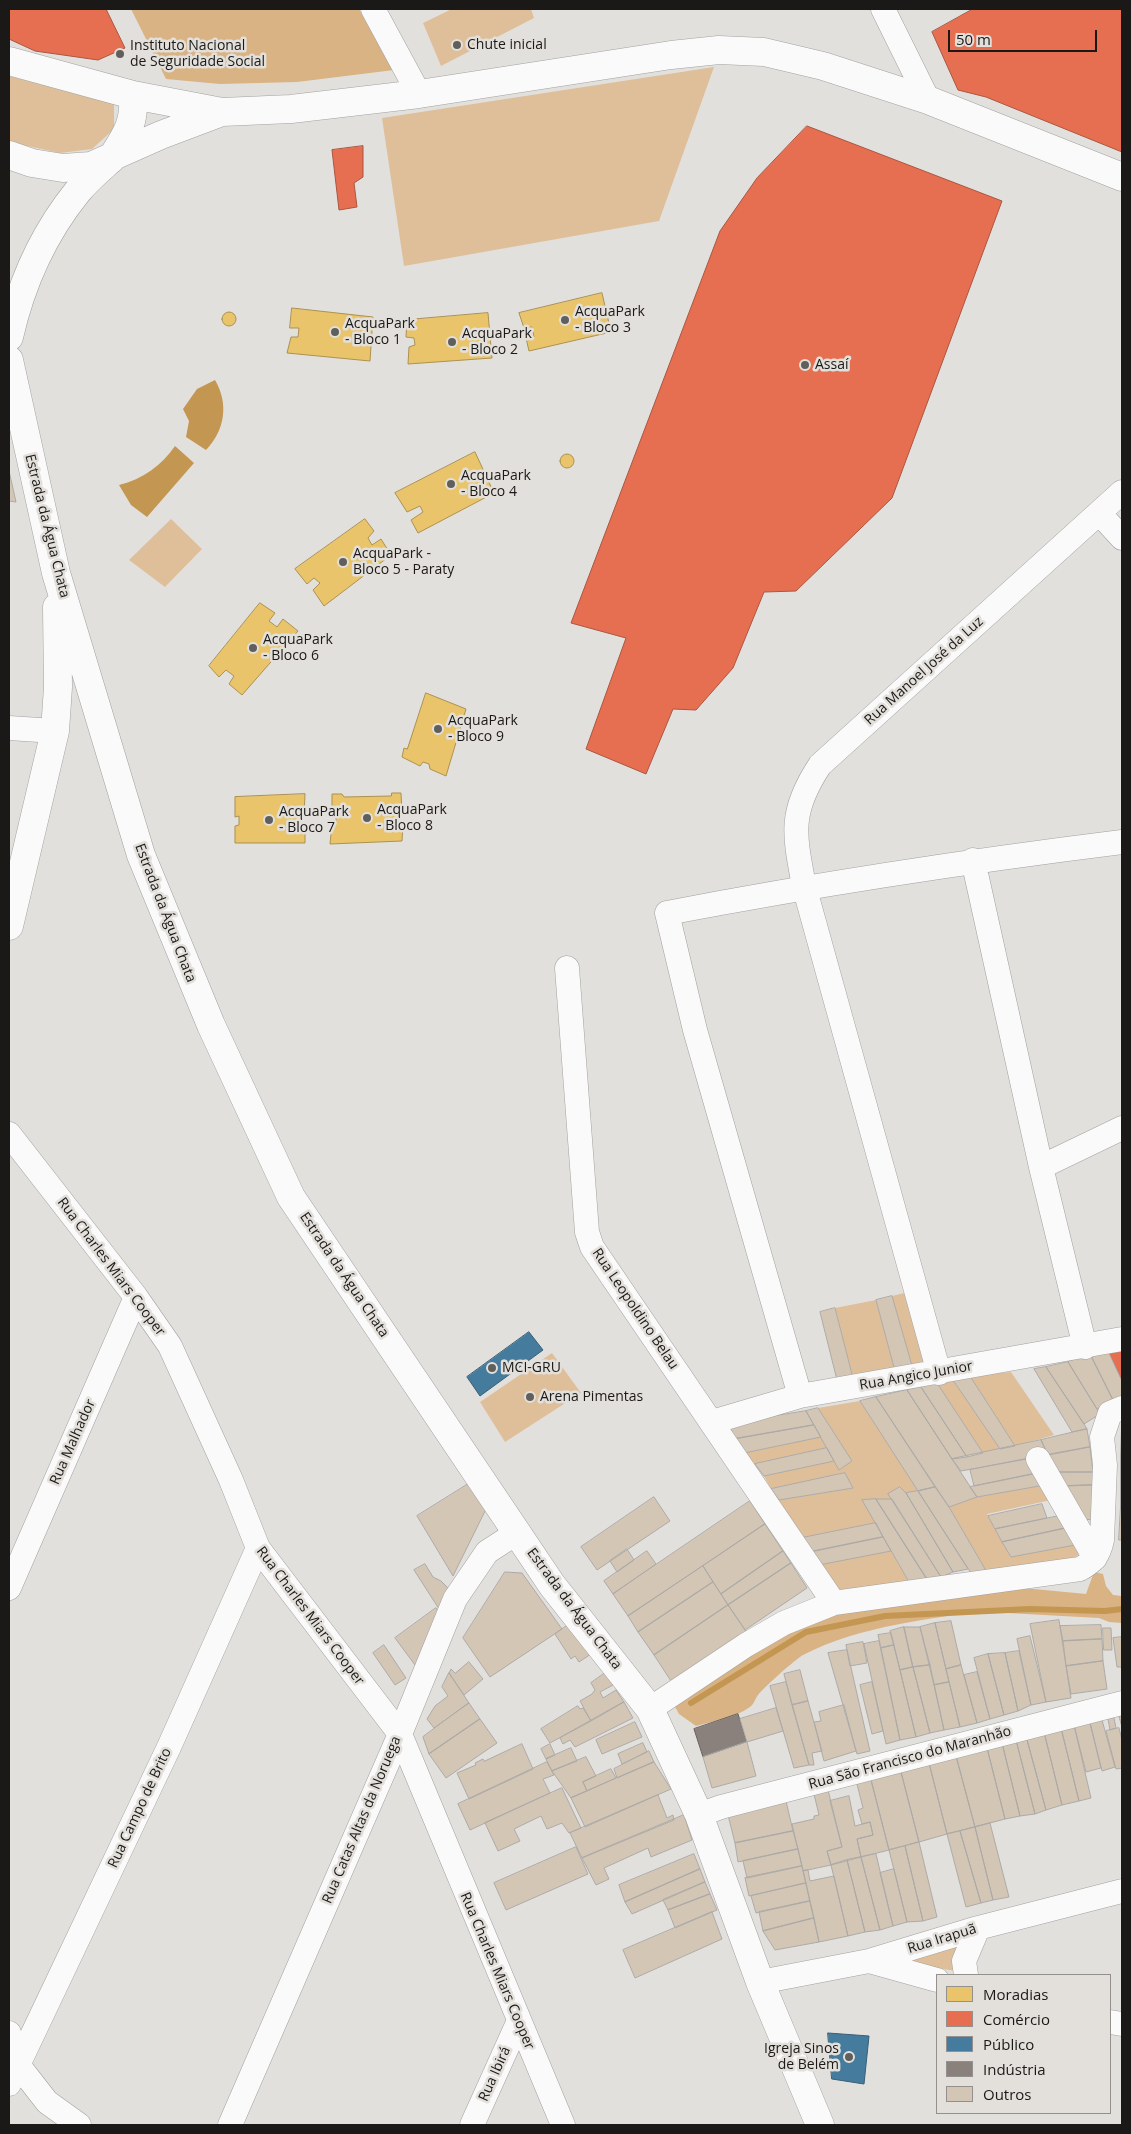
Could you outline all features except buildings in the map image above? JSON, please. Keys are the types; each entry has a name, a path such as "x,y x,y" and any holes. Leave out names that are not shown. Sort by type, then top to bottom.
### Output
{"street":[{"path":"373,9 419,94"},
{"path":"882,9 928,100"},
{"path":"9,61 133,95 222,112 284,109 419,94 661,56 720,50 764,52 815,64 928,100 1122,177"},
{"path":"9,337 17,303 28,270 50,232 78,191 111,159 130,130 134,112 133,95"},
{"path":"9,155 32,163 63,168 91,166 111,159 161,135 222,112"},
{"name":"Estrada da Água Chata","path":"9,367 56,573 141,854 198,995 291,1196 552,1585 650,1709 699,1815 760,1982 820,2125"},
{"name":"Rua Manoel José da Luz","path":"939,1372 804,886 795,838 798,808 806,786 820,765 1122,492"},
{"path":"1099,513 1122,538"},
{"path":"10,918 55,731 58,687 56,573"},
{"path":"9,728 55,731"},
{"path":"800,1396 694,1030 667,913 804,886 973,860 1122,842"},
{"path":"973,860 1041,1167 1085,1347"},
{"name":"Rua Leopoldino Belau","path":"567,968 587,1232 592,1247 834,1602"},
{"path":"1041,1167 1122,1128"},
{"name":"Rua Charles Miars Cooper","path":"9,1134 136,1296 170,1346 231,1480 258,1548 400,1734 518,2023 562,2125"},
{"name":"Rua Malhador","path":"9,1588 136,1296"},
{"name":"Rua Angico Junior","path":"712,1422 800,1396 1122,1339"},
{"path":"650,1709 746,1645 784,1623 834,1602 1080,1570 1096,1558 1102,1540 1105,1465 1102,1437 1110,1413 1122,1408"},
{"path":"1038,1459 1096,1558"},
{"name":"Rua Catas Altas da Noruega","path":"230,2125 400,1734 455,1598 487,1552 518,1532"},
{"name":"Rua Campo de Brito","path":"14,2075 169,1748 258,1548"},
{"name":"Rua São Francisco do Maranhão","path":"699,1815 721,1807 1122,1702"},
{"name":"Rua Irapuã","path":"760,1982 870,1961 978,1928 1122,1891"},
{"path":"966,1974 964,1961 978,1928"},
{"path":"870,1961 936,1980"},
{"name":"Rua Ibirá","path":"472,2125 518,2023"},
{"path":"9,2033 14,2075 79,2125"}],"shaded area":[{"path":"131,9 359,9 394,70 297,82 220,84 166,79"},
{"name":"Chute inicial","path":"452,9 531,9 534,18 441,66 423,23"},
{"path":"714,67 659,221 404,266 382,118"},
{"path":"9,76 114,104 114,129 92,149 60,153 9,142"},
{"path":"215,380 222,398 223,416 217,434 206,450 186,437 189,421 183,409 197,389"},
{"path":"175,446 194,463 147,517 131,505 119,485 151,471 164,460"},
{"path":"171,519 202,549 165,587 129,560"},
{"path":"904,1293 927,1364 913,1369 892,1296"},
{"path":"876,1300 896,1375 854,1382 835,1308"},
{"name":"Arena Pimentas","path":"552,1353 581,1393 505,1442 480,1402"},
{"path":"1011,1372 1054,1435 1015,1446 970,1376"},
{"path":"953,1380 1000,1449 983,1453 937,1383"},
{"path":"860,1401 918,1491 906,1493 900,1487 889,1494 892,1499 863,1500 876,1523 802,1538 779,1500 853,1488 845,1473 771,1489 764,1476 834,1461 839,1470 852,1461 818,1408"},
{"path":"821,1437 827,1448 755,1464 744,1453"},
{"path":"1045,1485 1051,1500 987,1514 1011,1557 1078,1544 1078,1555 1070,1561 988,1574 949,1507 977,1497"},
{"path":"891,1551 909,1582 836,1595 819,1565"},
{"path":"1094,1572 1103,1574 1106,1586 1113,1595 1122,1596 1122,1623 1109,1622 1099,1618 1007,1613 995,1609 897,1624 849,1637 803,1655 767,1686 750,1707 731,1717 696,1726 679,1714 674,1705 809,1618 980,1589 1034,1589 1086,1594"},
{"path":"961,1943 965,1972 904,1964 897,1955"}],"waterway":[{"path":"691,1703 806,1632 885,1616 1030,1609 1105,1611 1122,1609"}],"place":[{"name":"Chute inicial","path":"457,45"},
{"name":"Instituto Nacional de Seguridade Social","path":"120,54"},
{"name":"AcquaPark - Bloco 3","path":"565,320"},
{"name":"AcquaPark - Bloco 1","path":"335,332"},
{"name":"AcquaPark - Bloco 2","path":"452,342"},
{"name":"Assaí","path":"805,365"},
{"name":"AcquaPark - Bloco 4","path":"451,484"},
{"name":"AcquaPark - Bloco 5 - Paraty","path":"343,562"},
{"name":"AcquaPark - Bloco 6","path":"253,648"},
{"name":"AcquaPark - Bloco 9","path":"438,729"},
{"name":"AcquaPark - Bloco 8","path":"367,818"},
{"name":"AcquaPark - Bloco 7","path":"269,820"},
{"name":"MCI-GRU","path":"492,1368"},
{"name":"Arena Pimentas","path":"530,1397"},
{"name":"Igreja Sinos de Belém","path":"849,2057"}]}
